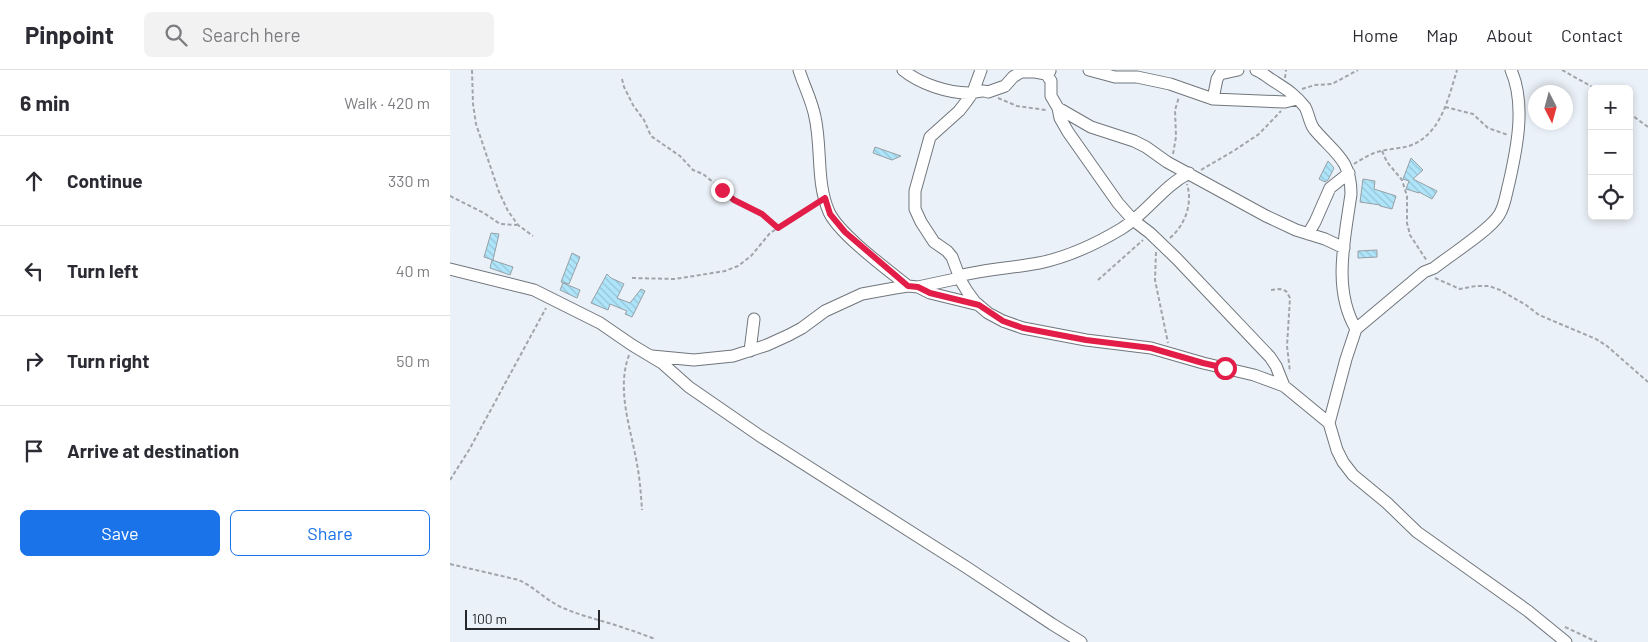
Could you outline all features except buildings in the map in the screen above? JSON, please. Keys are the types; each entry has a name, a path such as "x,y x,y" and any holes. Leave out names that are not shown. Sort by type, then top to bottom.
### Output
{"street":[{"path":"799,70 815,117 825,198 830,214 845,232 913,286 930,293 979,305"},
{"path":"904,70 916,79 944,89 973,92 985,90 988,92 1002,88 1020,72 1048,71 1051,81 1051,96 1058,109 1060,118 1091,167 1133,220 1156,239 1220,303 1270,358 1276,366 1284,386"},
{"path":"980,70 973,92 959,111 930,137 915,191 915,209 921,222 934,242 947,250 952,257 967,291 979,305 1003,321 1023,328 1086,340 1151,348 1254,375 1284,386 1329,423 1340,456 1353,475 1387,503 1417,532 1528,611 1566,642"},
{"path":"1089,70 1115,78 1147,78 1213,98 1292,98"},
{"path":"1213,98 1220,74 1238,70"},
{"path":"1256,70 1284,86 1292,98 1307,111 1314,128 1344,161 1348,170 1351,194 1342,265 1349,318 1356,329"},
{"path":"1329,423 1356,329 1429,270 1491,225 1499,215 1504,204 1512,170 1519,112 1517,91 1511,70"},
{"path":"1058,109 1091,127 1134,141 1146,147 1188,174 1266,216 1296,230 1325,239 1344,248"},
{"path":"1308,234 1330,188 1346,176 1348,170"},
{"path":"648,355 694,360 733,356 789,335 826,311 862,294 960,277 1070,254 1108,237 1133,220 1169,186 1188,174"},
{"path":"450,269 534,290 600,323 632,346 662,363 697,392 760,436 1082,642"},
{"path":"750,350 754,319"}],"path":[{"path":"472,70 473,104 476,124 499,192 508,211 518,225 533,236"},
{"path":"1098,280 1156,239 1173,235 1182,224 1187,213 1189,197 1188,174 1220,159 1259,134 1303,88 1332,84 1358,70"},
{"path":"1348,170 1373,153 1417,142 1437,124 1445,107 1457,70"},
{"path":"1562,70 1589,85"},
{"path":"622,79 633,105 644,120 651,136 680,156 693,170 718,186 727,196 769,218 778,228"},
{"path":"1171,164 1176,136 1175,110 1183,88"},
{"path":"988,92 1002,101 1017,106 1036,109 1058,109"},
{"path":"1445,107 1467,112 1488,128 1516,138"},
{"path":"1633,115 1648,127"},
{"path":"1382,151 1387,162 1398,174 1405,188 1407,196 1407,223 1410,235 1429,270 1441,282 1460,290 1476,286 1489,286 1500,290 1539,315 1596,339 1607,346 1648,382"},
{"path":"450,196 484,213 500,224 518,225"},
{"path":"632,278 674,279 725,271 738,266 751,256 770,233 825,198"},
{"path":"1156,239 1155,280 1170,353"},
{"path":"1272,290 1280,289 1286,291 1290,298 1287,346 1290,373"},
{"path":"450,480 469,450 552,299"},
{"path":"632,346 624,367 624,390 637,464 642,510"},
{"path":"450,564 519,580 530,585 560,606 595,620 656,639"}],"route":[{"path":"722,190 727,196 769,218 778,228 825,198 830,214 845,232 908,286 918,287 930,293 979,305 988,313 1003,321 1023,328 1086,340 1151,348 1225,368"}]}
